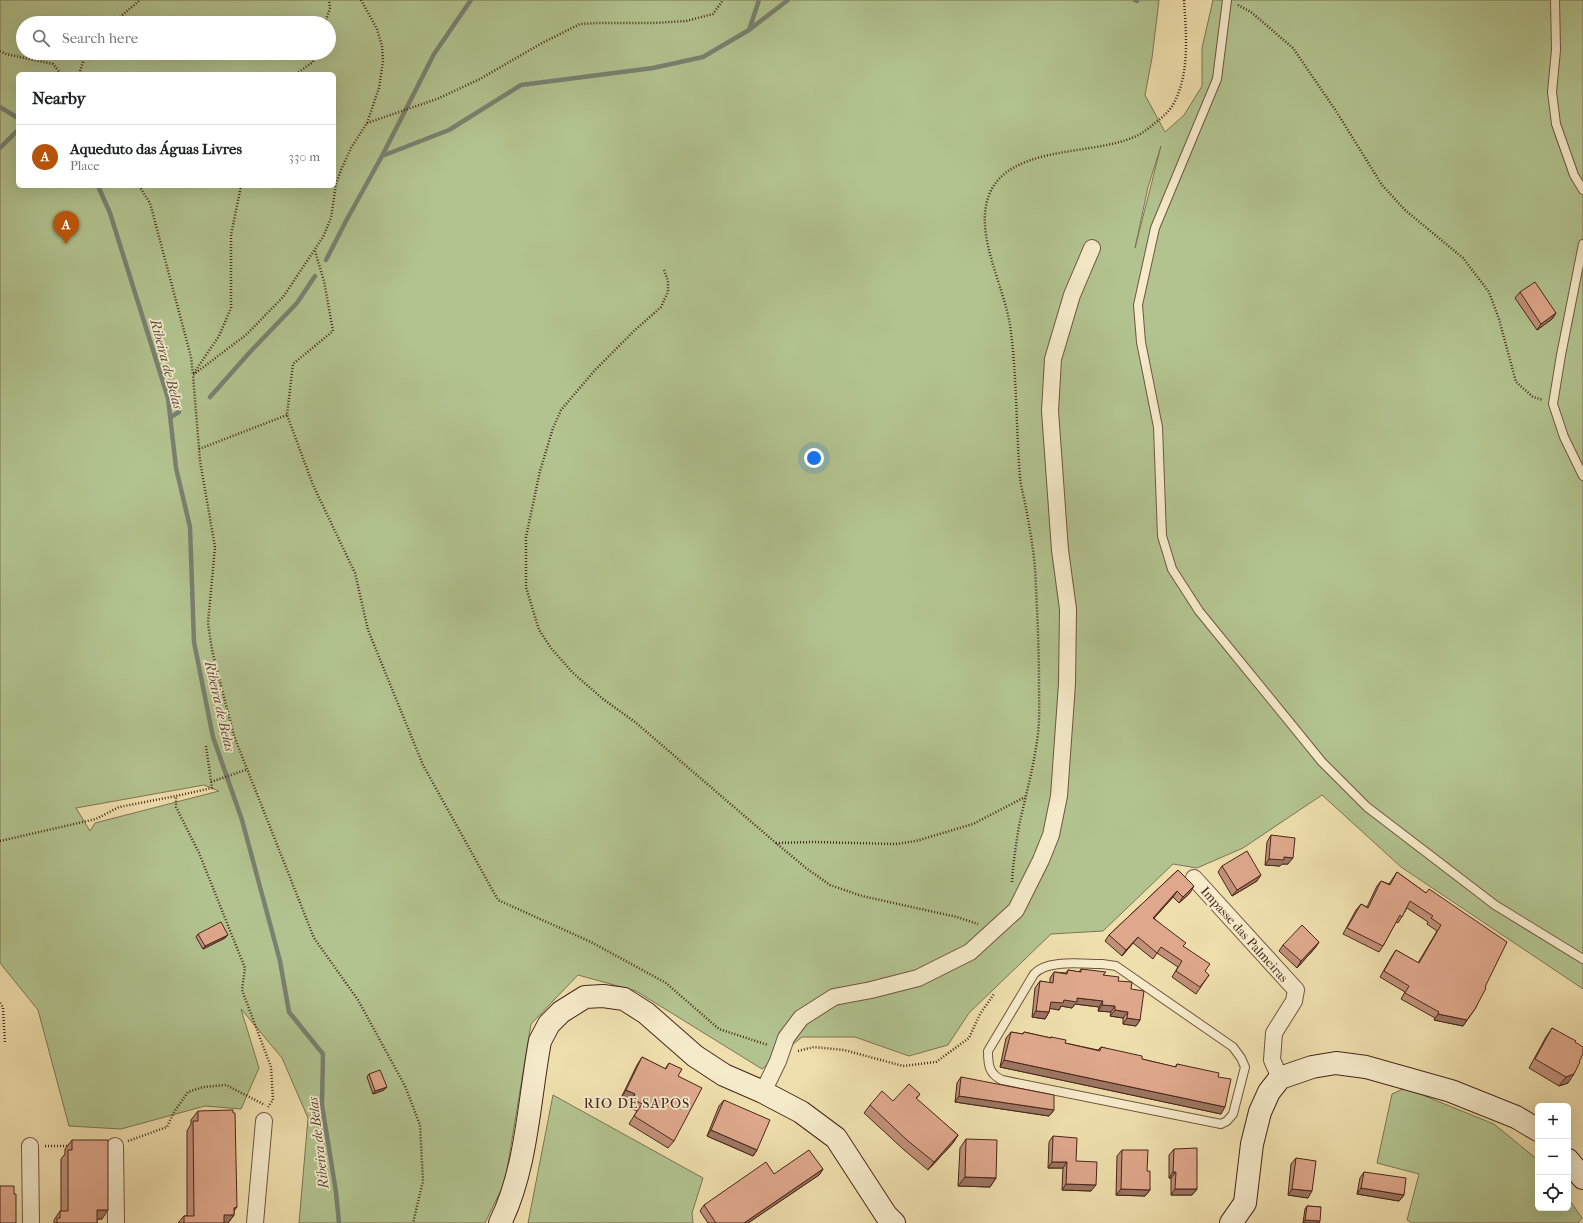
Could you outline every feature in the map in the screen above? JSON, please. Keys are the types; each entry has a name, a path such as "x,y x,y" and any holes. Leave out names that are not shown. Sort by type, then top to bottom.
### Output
{"main road":[{"path":"500,1223 512,1196 522,1160 540,1041 549,1024 561,1012 585,997 603,996 624,999 646,1013 695,1056 724,1075 763,1092 801,1112 836,1138 886,1215 894,1223"},
{"path":"1232,1223 1245,1203 1252,1144 1260,1112 1269,1092 1280,1078 1312,1067 1336,1063 1366,1066 1450,1091 1516,1117 1535,1128"},
{"path":"1571,1164 1583,1178"}],"street":[{"path":"763,1092 780,1056 786,1038 801,1018 834,997 918,978 970,952 1016,910 1042,860 1051,834 1059,796 1067,684 1068,609 1060,550 1050,411 1053,359 1072,295 1092,248"},
{"name":"Impasse das Palmeiras","path":"1194,878 1296,990 1294,1001 1274,1033 1272,1060 1280,1078"},
{"path":"254,1223 266,1114"},
{"path":"30,1146 31,1223"},
{"path":"115,1146 116,1223"}],"lane":[{"path":"1227,0 1217,78 1155,228 1138,305 1141,342 1158,427 1162,536 1172,569 1199,611 1322,762 1367,807 1495,905 1583,959"},
{"path":"1555,0 1556,50 1552,92 1556,124 1574,175 1583,190"},
{"path":"1583,244 1553,404 1564,437 1583,476"},
{"path":"1102,964 1116,966 1233,1047 1246,1067 1233,1114 1227,1121 1221,1124 1002,1080 996,1078 990,1070 988,1063 988,1051 1039,968 1052,965 1102,964"}],"path":[{"path":"121,16 140,0"},
{"path":"327,16 330,8 329,0"},
{"path":"336,184 351,148 367,123 379,88 383,61 382,46 377,29 361,0"},
{"path":"367,123 437,99 480,79 542,43 580,24 686,21 713,14 723,0"},
{"path":"1236,3 1252,12 1293,48 1336,111 1382,185 1405,210 1463,258 1489,292 1499,319 1516,382 1532,397 1553,404"},
{"path":"0,48 6,54"},
{"path":"0,51 16,56"},
{"path":"34,60 53,64 59,72"},
{"path":"80,72 84,60"},
{"path":"299,72 313,60"},
{"path":"140,188 150,203 189,350 193,375 198,449 215,547 208,623 212,650 234,736 314,938 358,1000 405,1086 420,1125 423,1181 413,1223"},
{"path":"193,375 219,336 231,308 231,235 241,188"},
{"path":"193,375 247,334 283,297 323,237 331,218 335,188"},
{"path":"314,251 324,281 333,331 293,364 287,415 313,485 355,573 368,630 424,765 498,900 590,942 666,983 719,1029 780,1056 814,1047 844,1050 903,1066 936,1062 969,1038 980,1014 994,994"},
{"path":"664,270 668,281 668,292 661,307 634,330 595,370 561,410 552,428 540,471 526,537 526,587 539,630 551,648 573,672 603,699 635,722 776,843 806,868 830,885 862,896 957,917 988,928 993,932"},
{"path":"198,449 287,415"},
{"path":"0,841 96,819 119,808 212,788 206,746"},
{"path":"211,782 248,769"},
{"path":"115,1146 167,1127 174,1112 188,1092 203,1087 226,1085 266,1114 273,1100 271,1067 242,990 245,968 198,853 176,807 176,796"},
{"path":"776,843 813,842 896,844 916,841 974,824 1026,797"},
{"path":"0,1003 3,1008 5,1044"},
{"path":"30,1146 76,1146"}],"green space":[{"path":"0,0 1159,0 1152,58 1145,95 1165,132 1184,115 1202,86 1202,48 1213,0 1583,0 1583,989 1401,867 1322,795 1243,848 1197,868 1173,864 1103,931 1051,934 969,1013 948,1045 909,1056 855,1037 802,1037 762,1069 636,991 578,975 531,1024 505,1182 485,1223 299,1223 308,1118 282,1058 241,1009 259,1068 241,1109 205,1106 121,1129 69,1126 38,1010 0,963","holes":["1161,146 1135,248 1148,187","204,785 219,791 95,823 90,831 76,808"]},
{"path":"1405,1088 1494,1124 1535,1158 1535,1211 1571,1211 1571,1202 1582,1218 1578,1223 1412,1223 1407,1220 1419,1174 1377,1163 1392,1094"},
{"path":"553,1095 703,1178 692,1213 693,1223 528,1223"}],"building":[{"path":"1535,282 1556,313 1541,324 1520,292"},
{"path":"1271,835 1295,838 1293,858 1284,857 1284,860 1269,859"},
{"path":"1247,851 1261,875 1237,890 1222,866"},
{"path":"1178,870 1194,886 1183,897 1177,891 1153,918 1186,943 1183,946 1210,964 1205,971 1209,975 1200,987 1176,971 1182,961 1161,947 1157,953 1138,937 1126,950 1109,935"},
{"path":"1397,872 1426,893 1429,889 1507,942 1485,987 1486,988 1475,1009 1467,1020 1438,1014 1439,1012 1405,993 1409,986 1384,971 1396,950 1419,963 1441,925 1431,918 1433,916 1410,901 1402,917 1400,915 1383,946 1347,928 1361,904 1368,908 1381,881 1390,885"},
{"path":"221,922 228,935 205,946 198,934"},
{"path":"1302,925 1319,942 1301,961 1283,945"},
{"path":"1081,969 1106,972 1103,975 1119,977 1118,981 1132,982 1131,989 1144,991 1140,1020 1127,1018 1128,1012 1115,1010 1115,1006 1102,1005 1103,1001 1077,998 1077,1002 1064,1000 1063,1003 1051,1002 1049,1012 1036,1011 1040,981 1053,983 1054,972 1067,974 1068,970 1081,972"},
{"path":"1552,1028 1576,1041 1575,1042 1583,1047 1583,1054 1574,1074 1566,1077 1535,1059"},
{"path":"1011,1032 1023,1034 1024,1032 1051,1037 1066,1040 1065,1043 1100,1051 1101,1047 1142,1056 1142,1059 1176,1067 1177,1064 1219,1073 1218,1077 1231,1079 1225,1107 1004,1060"},
{"path":"642,1057 666,1069 669,1063 682,1069 678,1076 702,1088 674,1141 634,1116 642,1104 633,1099 635,1094 626,1090"},
{"path":"380,1070 387,1087 375,1091 369,1074"},
{"path":"961,1077 1054,1095 1054,1110 959,1096"},
{"path":"909,1084 920,1094 916,1098 958,1135 934,1162 908,1141 870,1105 882,1091 893,1101"},
{"path":"724,1100 770,1120 757,1150 711,1130"},
{"path":"233,1110 233,1113 235,1113 237,1207 234,1208 234,1215 224,1215 224,1223 184,1223 184,1216 194,1216 193,1121 198,1121 198,1111"},
{"path":"1053,1136 1077,1138 1076,1161 1097,1162 1096,1185 1066,1184 1067,1162 1052,1162"},
{"path":"966,1139 997,1140 996,1178 965,1177"},
{"path":"72,1140 108,1140 108,1210 97,1210 97,1223 57,1223 57,1218 60,1218 60,1211 68,1211 68,1150 72,1150"},
{"path":"1197,1148 1197,1189 1175,1189 1176,1172 1173,1172 1174,1149"},
{"path":"809,1150 823,1169 744,1223 716,1223 704,1205 766,1162 774,1174"},
{"path":"1122,1150 1148,1150 1147,1171 1150,1171 1150,1190 1121,1189"},
{"path":"1296,1158 1316,1161 1312,1191 1292,1189"},
{"path":"1364,1172 1406,1178 1404,1195 1361,1188"},
{"path":"0,1186 14,1186 14,1194 16,1194 16,1223 0,1223"},
{"path":"1307,1206 1321,1207 1320,1221 1305,1220"}],"waterway":[{"path":"382,156 434,54 471,0"},
{"path":"749,30 759,0"},
{"path":"326,260 382,156 449,130 521,85 653,68 703,57 749,30 788,0"},
{"name":"Ribeira de Belas","path":"0,107 16,117"},
{"path":"0,148 16,132"},
{"name":"Ribeira de Belas","path":"99,188 110,213 168,398 176,468 190,527 194,642 213,737 242,820 280,961 289,1012 323,1054 322,1105 336,1192 339,1223"},
{"path":"210,397 250,352 297,303 315,276"},
{"path":"171,417 179,412"}],"place":[{"name":"Aqueduto das Águas Livres","path":"66,244"}],"district":[{"name":"RIO DE SAPOS","path":"637,1103"}]}
